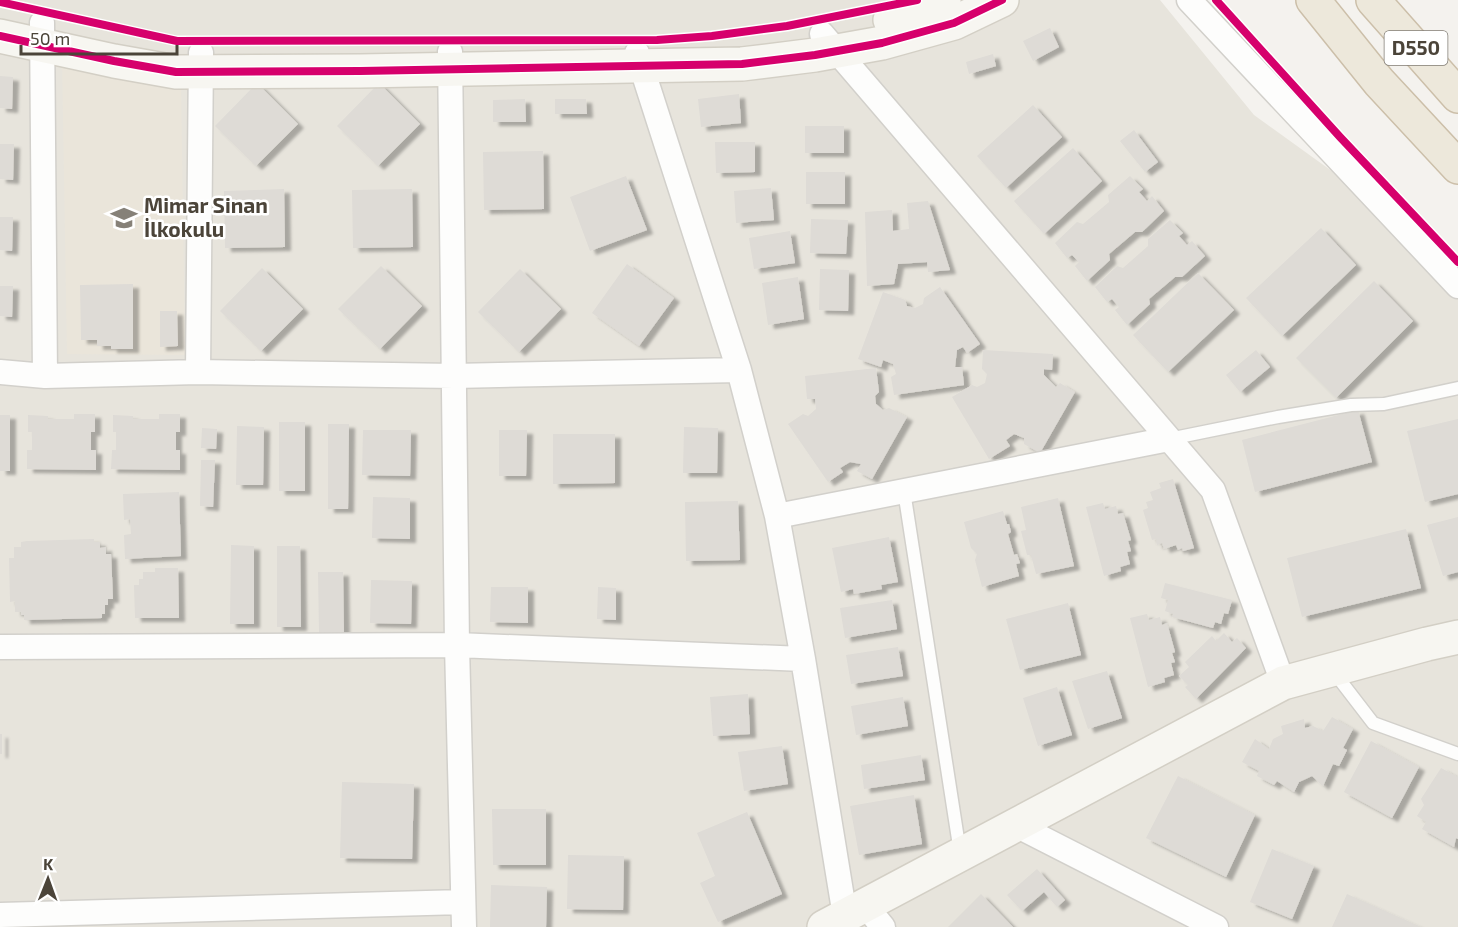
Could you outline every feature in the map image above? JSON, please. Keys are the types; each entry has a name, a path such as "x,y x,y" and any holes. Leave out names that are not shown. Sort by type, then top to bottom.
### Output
{"highway":[{"path":"1313,0 1379,82 1458,167"},
{"name":"D550","path":"1373,0 1458,96"}],"street":[{"path":"0,13 43,34 114,61 176,72 201,62 640,59 742,64 815,55 829,42 907,16 944,0"},
{"path":"829,42 882,43 954,23 1002,0"},
{"path":"1189,0 1458,286"},
{"path":"0,36 43,34"},
{"path":"43,34 45,376"},
{"path":"829,42 1213,490 1283,683"},
{"path":"640,59 739,370 777,516 854,919 960,855 1283,683 1458,637"},
{"path":"450,60 457,645 464,927"},
{"path":"198,372 201,62"},
{"path":"0,372 45,376 198,372 454,376 739,370"},
{"path":"777,516 1169,439"},
{"path":"0,646 457,645 803,659"},
{"path":"1016,825 1216,927"},
{"path":"0,915 125,919 464,902"}],"lane":[{"path":"1169,439 1351,405 1384,404 1458,388"},
{"path":"904,491 960,855"},
{"path":"1332,670 1373,723 1458,754"}],"shaded area":[{"path":"0,0 1160,0 1254,115 1458,262 1458,927 0,927"},
{"name":"Mimar Sinan İlkokulu","path":"62,59 181,82 185,355 67,354"}],"building":[{"path":"1050,28 1059,47 1033,61 1023,41"},
{"path":"993,54 996,66 969,74 966,62"},
{"path":"0,76 13,77 12,109 0,108"},
{"path":"257,83 298,124 256,166 215,126"},
{"path":"379,83 420,124 378,166 337,126"},
{"path":"739,94 741,123 701,127 698,99"},
{"path":"525,99 526,122 493,122 493,100"},
{"path":"555,99 586,99 587,114 555,114"},
{"path":"1033,105 1062,137 1006,188 977,156"},
{"path":"805,126 844,126 844,153 805,153"},
{"path":"1134,130 1158,162 1145,172 1120,141"},
{"path":"715,142 755,142 755,172 716,173"},
{"path":"0,144 14,144 13,180 0,179"},
{"path":"1073,148 1102,181 1044,234 1014,201"},
{"path":"543,151 544,209 484,210 483,152"},
{"path":"806,172 845,172 845,204 806,204"},
{"path":"626,176 647,230 590,251 570,197"},
{"path":"1130,176 1143,189 1139,192 1147,201 1152,196 1164,211 1142,232 1135,232 1109,254 1110,260 1087,281 1075,266 1079,262 1072,255 1067,258 1055,243 1077,222 1083,224 1109,202 1108,195"},
{"path":"771,188 774,220 736,223 734,191"},
{"path":"284,189 285,247 225,248 224,191"},
{"path":"412,189 413,247 353,248 352,190"},
{"path":"928,201 950,270 928,272 927,262 898,264 894,284 867,286 865,212 892,210 893,231 909,229 907,203"},
{"path":"0,217 13,217 12,251 0,250"},
{"path":"811,219 848,220 846,254 810,253"},
{"path":"1170,220 1183,233 1179,236 1187,245 1192,241 1205,256 1182,277 1175,277 1149,299 1150,304 1127,325 1115,310 1119,307 1112,299 1107,302 1095,287 1117,266 1123,268 1148,246 1148,239"},
{"path":"1321,228 1356,265 1282,336 1246,298"},
{"path":"790,231 795,263 754,269 749,238"},
{"path":"627,264 674,298 639,346 592,313"},
{"path":"381,266 422,306 380,349 338,309"},
{"path":"262,268 303,309 261,351 220,311"},
{"path":"520,269 561,309 519,352 478,312"},
{"path":"820,269 849,270 848,311 819,310"},
{"path":"1198,273 1234,310 1168,372 1133,335"},
{"path":"798,277 804,319 768,325 762,283"},
{"path":"1374,281 1413,321 1336,398 1296,358"},
{"path":"133,284 133,349 111,349 111,346 97,346 97,340 81,340 80,285"},
{"path":"0,286 13,286 12,317 0,316"},
{"path":"940,287 980,344 967,353 963,347 957,350 955,367 962,367 964,385 894,395 891,377 896,374 893,364 883,360 881,367 858,359 883,292 905,300 907,306 915,308 923,304 924,298"},
{"path":"160,311 177,311 178,346 160,347"},
{"path":"983,350 1053,354 1052,370 1044,369 1044,375 1056,387 1060,383 1075,392 1040,453 1024,444 1024,438 1014,434 1006,440 1010,446 989,459 952,397 972,385 977,387 985,383 987,374 982,369"},
{"path":"1256,350 1270,367 1240,392 1226,375"},
{"path":"876,368 879,392 875,396 876,404 883,410 889,408 907,417 872,479 857,471 861,464 850,462 840,468 843,472 828,482 788,424 803,414 808,416 816,409 815,399 807,399 805,376"},
{"path":"1358,410 1372,462 1255,492 1242,440"},
{"path":"74,414 95,414 95,432 91,432 91,450 96,450 96,470 27,469 27,450 32,450 32,432 28,432 28,415 48,416 48,419 74,419"},
{"path":"159,414 180,414 180,432 176,432 176,450 180,450 180,470 111,469 112,450 116,450 113,415 133,416 133,419 159,419"},
{"path":"0,415 10,415 10,471 0,471"},
{"path":"1458,419 1458,494 1425,502 1407,431"},
{"path":"279,422 305,422 305,491 279,491"},
{"path":"328,424 349,424 348,509 328,509"},
{"path":"237,426 264,427 263,485 236,485"},
{"path":"684,427 718,428 717,473 683,473"},
{"path":"202,428 217,429 216,449 201,448"},
{"path":"363,430 411,430 410,476 362,475"},
{"path":"499,430 527,430 526,476 499,476"},
{"path":"553,434 615,434 615,483 553,484"},
{"path":"201,460 215,460 213,507 200,506"},
{"path":"1173,479 1194,548 1183,551 1182,548 1178,550 1176,545 1164,549 1162,543 1157,545 1156,539 1152,540 1143,510 1148,508 1146,502 1153,500 1150,492 1161,488 1159,483"},
{"path":"179,492 181,556 125,559 124,535 131,534 130,519 124,520 123,494"},
{"path":"373,497 410,498 410,539 372,538"},
{"path":"1058,498 1074,566 1036,574 1031,555 1027,555 1021,531 1026,530 1021,507"},
{"path":"738,501 740,560 686,561 685,502"},
{"path":"1103,503 1105,509 1116,506 1118,514 1123,513 1131,540 1128,541 1131,551 1127,552 1130,564 1120,567 1121,571 1104,576 1086,507"},
{"path":"1003,511 1011,532 1008,534 1014,555 1017,554 1020,563 1016,564 1019,576 982,587 975,560 977,554 971,548 964,522"},
{"path":"1458,517 1458,572 1443,576 1427,525"},
{"path":"1406,529 1421,588 1302,617 1287,558"},
{"path":"889,537 898,582 881,585 882,589 854,594 853,589 841,592 832,548"},
{"path":"94,539 94,542 100,542 100,548 106,547 106,554 111,554 113,599 108,599 108,605 105,605 105,614 102,614 102,618 24,620 21,612 15,612 15,601 10,602 9,558 14,558 14,547 21,547 21,542 27,541"},
{"path":"231,545 254,546 254,624 230,624"},
{"path":"277,546 300,546 301,627 277,627"},
{"path":"155,568 178,568 179,618 135,618 134,585 139,585 139,579 143,579 143,572 155,572"},
{"path":"318,572 343,572 344,633 319,633"},
{"path":"371,580 412,581 411,624 370,623"},
{"path":"1165,583 1232,600 1228,614 1224,613 1221,624 1215,622 1213,628 1172,617 1173,614 1165,611 1168,600 1161,598"},
{"path":"491,587 528,587 528,623 490,622"},
{"path":"598,587 616,588 616,620 597,619"},
{"path":"892,600 897,629 845,638 840,608"},
{"path":"1068,603 1081,655 1020,670 1006,619"},
{"path":"1147,614 1149,620 1160,617 1162,625 1167,623 1175,652 1172,653 1175,662 1171,663 1174,675 1164,678 1165,682 1148,687 1130,618"},
{"path":"1224,633 1232,642 1237,638 1246,648 1196,699 1185,687 1188,685 1179,676 1189,667 1185,662 1212,636 1216,641"},
{"path":"898,647 903,676 851,684 846,655"},
{"path":"1107,671 1122,718 1088,729 1072,681"},
{"path":"1057,687 1072,735 1038,746 1023,698"},
{"path":"748,694 750,734 713,736 710,697"},
{"path":"903,697 908,726 856,735 851,706"},
{"path":"1332,717 1353,729 1343,748 1347,750 1339,766 1333,764 1323,786 1312,776 1299,782 1294,792 1277,781 1274,785 1257,776 1259,771 1242,762 1255,739 1269,749 1273,739 1283,734 1281,726 1304,719 1305,728 1313,726 1323,731"},
{"path":"0,734 2,734 2,754 0,754"},
{"path":"1371,741 1419,767 1392,818 1344,792"},
{"path":"782,746 788,784 744,791 738,752"},
{"path":"921,755 925,780 864,789 861,765"},
{"path":"1441,768 1458,777 1458,839 1456,838 1454,847 1422,829 1426,822 1417,816 1424,805 1421,799"},
{"path":"1178,776 1255,815 1226,877 1146,838"},
{"path":"342,782 414,784 412,859 340,858"},
{"path":"914,795 922,844 859,855 850,806"},
{"path":"492,809 546,809 546,865 493,865"},
{"path":"747,812 782,894 718,922 700,883 715,876 697,833"},
{"path":"1272,849 1314,866 1292,919 1250,902"},
{"path":"568,855 624,856 623,910 567,909"},
{"path":"1037,869 1065,900 1057,907 1044,892 1022,911 1007,895"},
{"path":"491,885 547,887 546,927 490,927"},
{"path":"981,894 1013,927 948,927"},
{"path":"1347,894 1421,927 1332,927"}],"cycle path":[{"path":"0,2 177,41 657,40 712,36 787,26 917,0"},
{"path":"0,36 176,72 742,64 815,55 882,43 954,23 1002,0"},
{"path":"1216,0 1340,137 1458,262"}],"place":[{"name":"Mimar Sinan İlkokulu","path":"124,218"}]}
